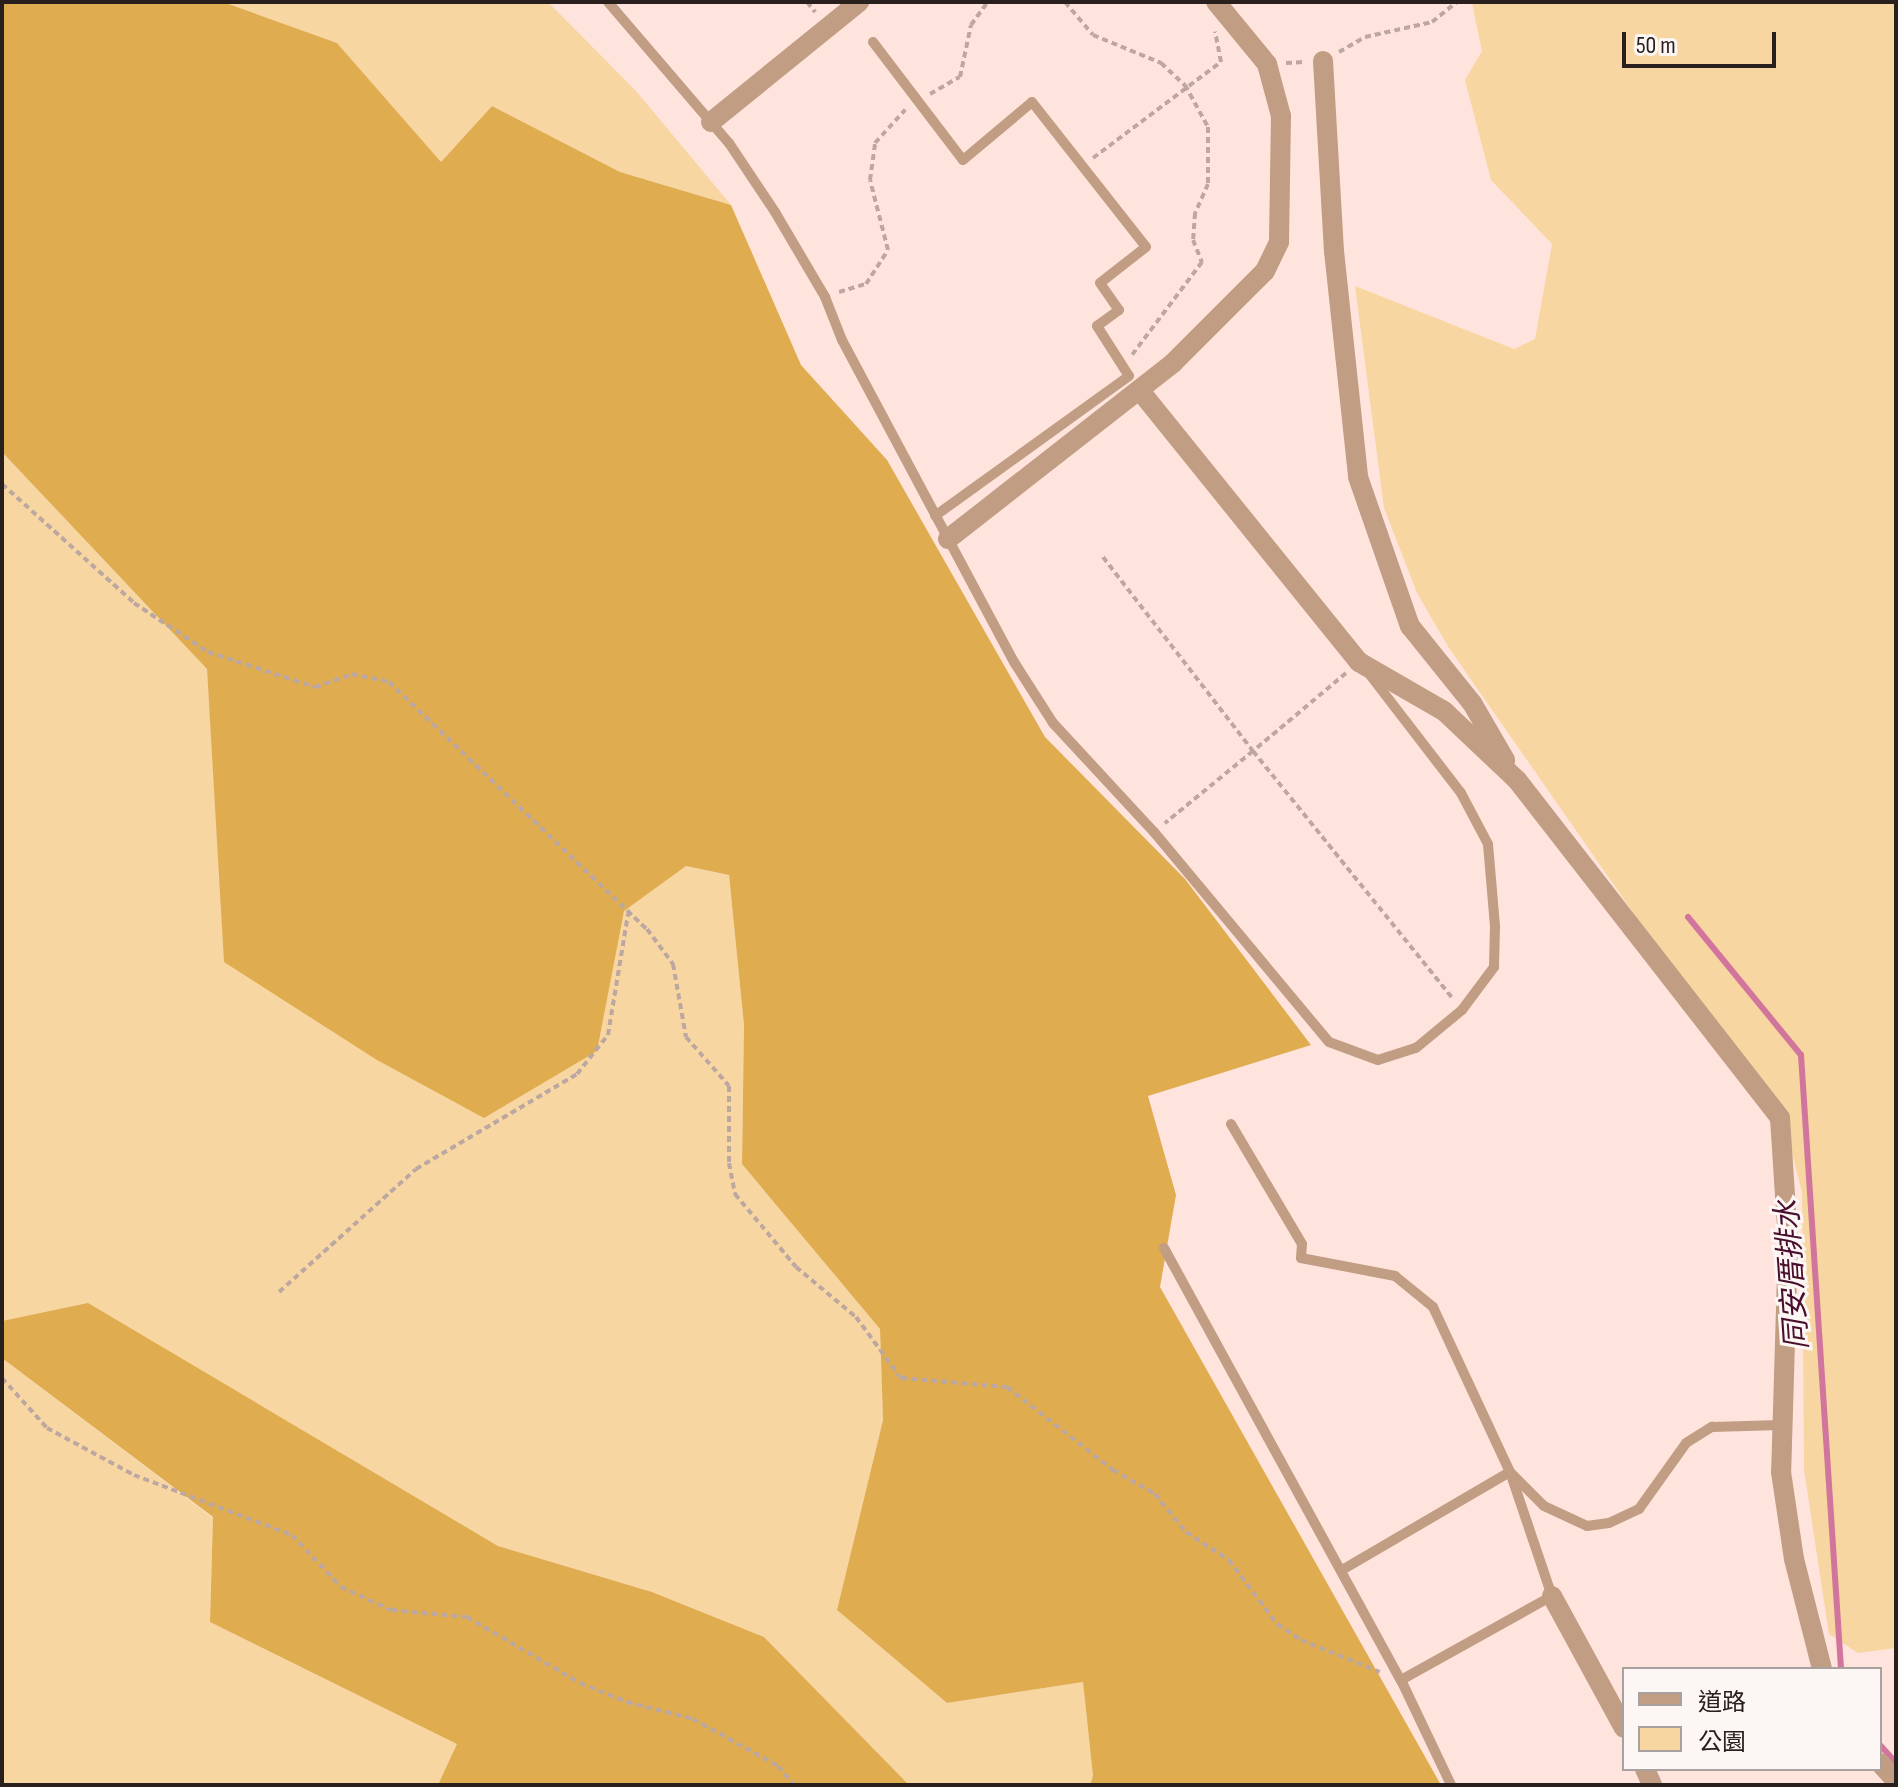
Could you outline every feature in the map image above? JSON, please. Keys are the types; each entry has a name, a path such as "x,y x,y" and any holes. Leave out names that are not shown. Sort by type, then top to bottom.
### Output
{"street":[{"path":"711,122 859,2"},
{"path":"948,539 1265,271 1279,242 1281,116 1267,64 1214,9"},
{"path":"1323,61 1334,251 1358,477 1410,626 1472,703 1517,780 1780,1118 1788,1241 1785,1425 1781,1472 1794,1559 1821,1667"},
{"path":"1135,384 1359,662 1444,711 1517,780"},
{"path":"1552,1596 1622,1724"},
{"path":"1882,1765 1896,1781"}],"lane":[{"path":"608,2 711,122 775,212 825,297 842,340 935,516 1053,723 1154,832 1329,1042 1378,1060 1416,1048 1462,1010 1494,967 1488,844 1461,793 1359,662"},
{"path":"873,42 963,160 1032,102 1146,247 1100,283 1119,310 1097,326 1135,384 935,516"},
{"path":"1231,1124 1302,1244 1301,1258 1395,1276 1433,1307 1510,1472 1552,1596 1401,1680"},
{"path":"1164,1248 1401,1680 1451,1785"},
{"path":"1510,1472 1544,1506 1587,1526 1609,1523 1639,1509 1686,1443 1712,1427 1785,1425"},
{"path":"1342,1570 1510,1472"}],"path":[{"path":"825,297 866,284 888,250 870,180 875,143 918,101 960,77 971,25 988,2"},
{"path":"1065,2 1093,35 1161,63 1185,85 1208,127 1208,184 1195,213 1193,240 1202,262 1134,350 1135,384"},
{"path":"1267,64 1323,61 1365,37 1432,22 1457,2"},
{"path":"1084,165 1185,85 1221,62 1214,9"},
{"path":"2,484 134,603 208,652 315,687 352,674 389,682 647,929 673,964 686,1037 729,1086 729,1163 735,1194 796,1267 856,1317 901,1378 1007,1387 1113,1470 1155,1494 1186,1532 1229,1560 1277,1624 1301,1640 1401,1680"},
{"path":"1103,557 1253,751 1462,1010"},
{"path":"1154,832 1359,662"},
{"path":"279,1292 416,1169 577,1074 608,1035 628,914"},
{"path":"2,1378 47,1428 134,1475 292,1535 341,1587 391,1610 467,1617 580,1683 627,1702 693,1719 778,1766 794,1785"}],"green space":[{"path":"223,2 548,2 636,91 731,205 620,172 492,106 441,162 337,43"},
{"path":"1896,2 1896,1648 1858,1653 1829,1634 1804,1470 1802,1192 1792,1153 1774,1115 1449,648 1417,593 1384,508 1355,286 1514,349 1535,339 1552,244 1491,180 1465,80 1482,51 1472,3"},
{"path":"2,452 207,669 225,962 597,1051 623,911 686,866 729,875 744,1025 742,1164 880,1329 883,1420 837,1610 947,1703 1083,1682 1093,1776 1090,1785 909,1785 764,1637 652,1592 498,1546 88,1304 2,1321"},
{"path":"2,1358 213,1518 210,1622 458,1744 438,1785 2,1785"}],"shaded area":[{"path":"2,2 223,2 337,43 441,162 492,106 620,172 731,205 801,365 887,460 1045,737 1185,879 1311,1045 1148,1096 1176,1195 1160,1287 1441,1785 1090,1785 1093,1776 1083,1682 947,1703 837,1610 883,1420 880,1329 742,1164 744,1025 729,875 686,866 624,911 597,1051 484,1118 377,1060 224,962 207,669 2,452"},
{"path":"88,1303 498,1546 652,1592 764,1637 909,1785 438,1785 457,1744 210,1622 213,1517 2,1358 2,1321"}],"waterway":[{"name":"同安厝排水","path":"1688,917 1801,1055 1841,1667"},
{"name":"同安厝排水","path":"1882,1747 1896,1763"}]}
